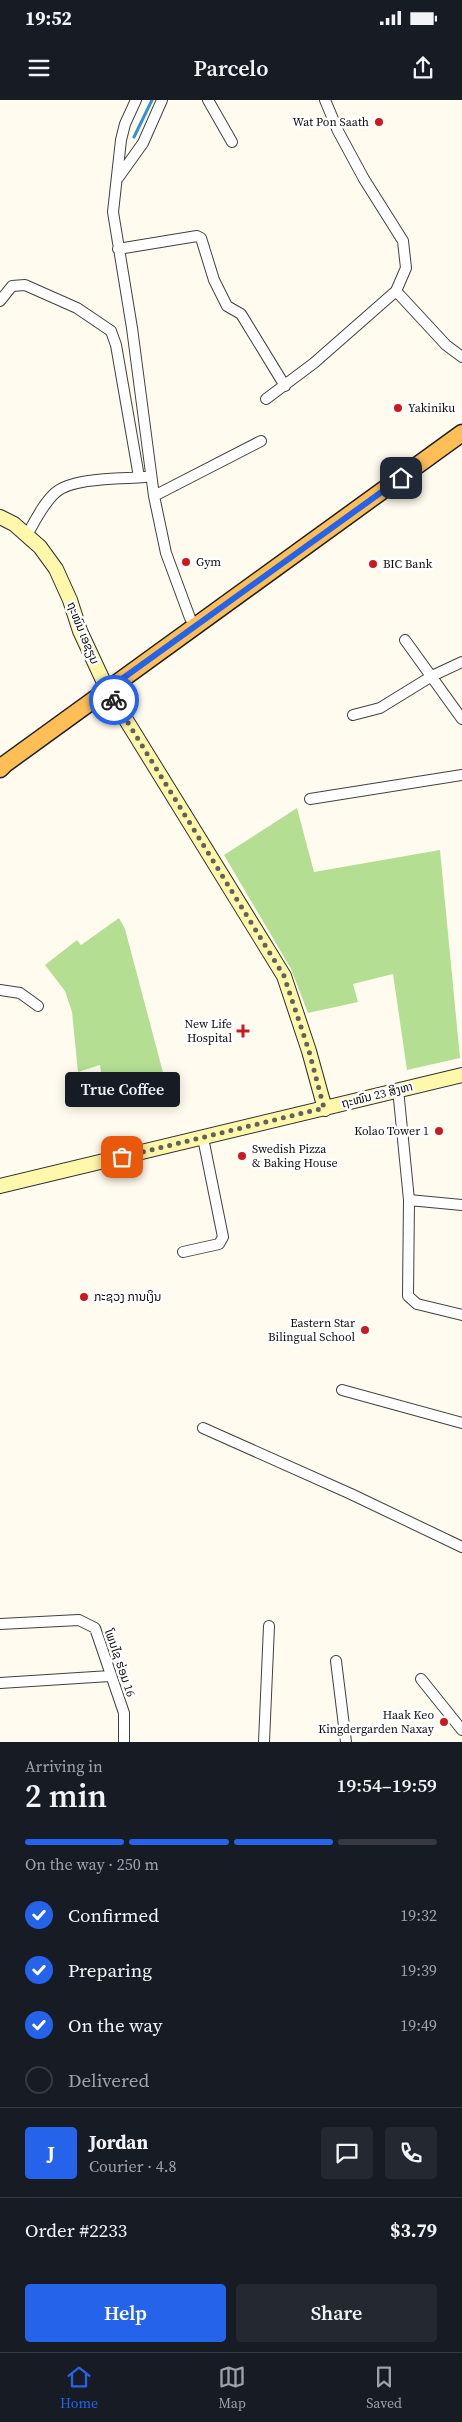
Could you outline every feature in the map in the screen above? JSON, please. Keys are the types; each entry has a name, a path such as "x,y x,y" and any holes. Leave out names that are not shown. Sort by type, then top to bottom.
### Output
{"highway":[{"path":"0,769 190,618 351,505 462,423"},
{"path":"0,756 462,433"}],"main road":[{"name":"ຖະໜົນ ເອຊຽນ","path":"0,517 14,524 40,547 56,569 70,600 80,631 105,684 284,976 309,1051 324,1108"},
{"name":"ຖະໜົນ 23 ສິງຫາ","path":"0,1186 462,1075"}],"street":[{"path":"136,100 125,124 121,140 113,212 132,328 154,496 166,553 190,618"},
{"path":"118,179 143,142 162,100"},
{"path":"208,100 232,142"},
{"path":"266,399 285,386 396,292 406,268 403,240 364,179 338,131 325,100"},
{"path":"118,249 197,236 201,238 214,280 228,306 241,314 285,386"},
{"path":"0,301 12,286 25,285 77,308 111,330 116,346 139,477"},
{"path":"396,292 446,345 462,357"},
{"path":"154,496 261,441"},
{"path":"27,535 49,499 64,486 81,482 151,476"},
{"path":"405,640 462,720"},
{"path":"353,716 380,708 432,676 462,662"},
{"path":"310,799 462,775"},
{"path":"0,990 20,993 38,1006"},
{"path":"398,1090 409,1200 408,1296 417,1304 462,1314"},
{"path":"184,1252 219,1244 223,1237 203,1138"},
{"path":"409,1200 462,1205"},
{"path":"342,1390 462,1423"},
{"path":"203,1428 351,1494 462,1547"},
{"name":"ໂພນໄຊ ຮ່ອມ 16","path":"0,1624 80,1620 87,1622 95,1628 124,1714 124,1742"},
{"path":"264,1742 269,1626"},
{"path":"336,1661 346,1742"},
{"path":"0,1683 110,1676"},
{"path":"422,1679 462,1730"}],"green space":[{"path":"297,808 314,872 440,850 460,1058 407,1070 393,974 353,984 358,1002 308,1013 291,969 224,855"},
{"path":"119,918 125,929 165,1080 151,1085 147,1077 103,1087 100,1065 78,1072 72,1012 65,991 45,965 77,940 81,945"}],"waterway":[{"path":"134,137 152,100"}],"way so far":[{"path":"114,700 284,976 309,1051 324,1108 122,1157"}],"place":[{"name":"Wat Pon Saath","path":"379,122"},
{"name":"Yakiniku","path":"398,408"},
{"name":"Gym","path":"186,562"},
{"name":"BIC Bank","path":"373,564"},
{"name":"New Life Hospital","path":"243,1031"},
{"name":"Kolao Tower 1","path":"439,1131"},
{"name":"Swedish Pizza & Baking House","path":"242,1156"},
{"name":"True Coffee","path":"122,1157"},
{"name":"ກະຊວງ ການເງິນ","path":"84,1297"},
{"name":"Eastern Star Bilingual School","path":"365,1330"},
{"name":"Haak Keo Kingdergarden Naxay","path":"444,1722"}],"route":[{"path":"114,700 108,689 401,478"}]}
